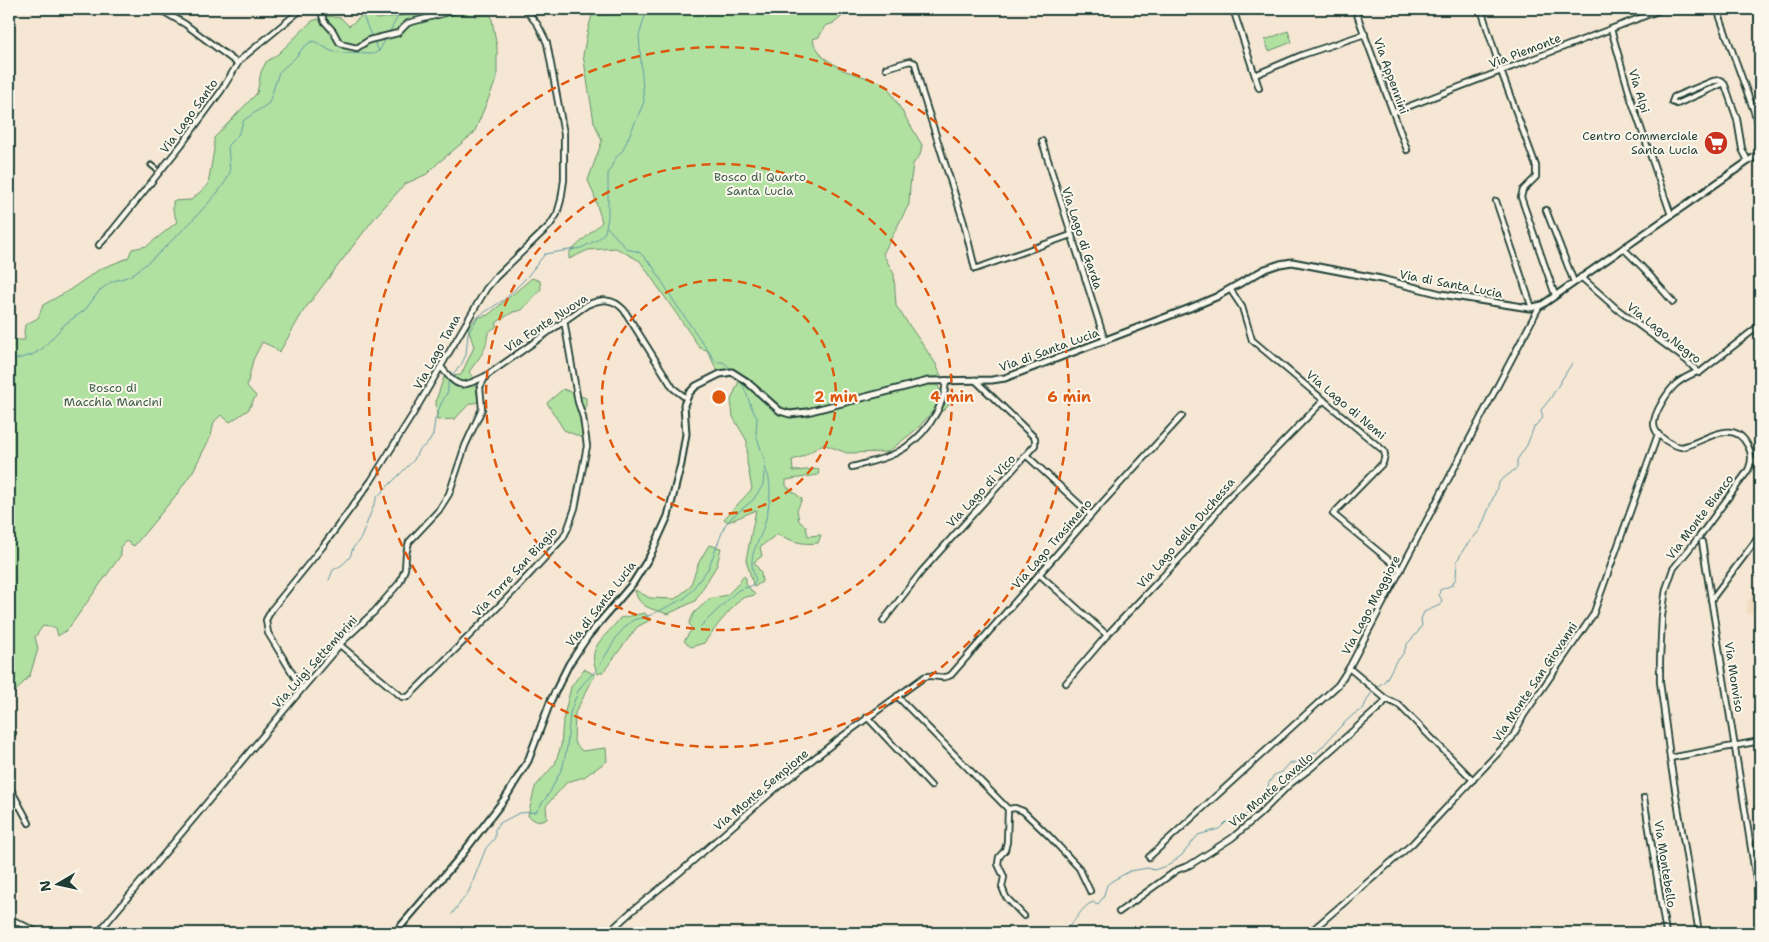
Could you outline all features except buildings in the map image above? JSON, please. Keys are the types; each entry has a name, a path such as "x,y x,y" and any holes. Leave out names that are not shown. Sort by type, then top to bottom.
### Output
{"street":[{"path":"159,9 185,24 237,63"},
{"name":"Via Lago Santo","path":"99,245 180,146 221,91 237,63 302,9"},
{"path":"320,9 324,22 338,39 344,45 357,48 366,44 369,40 398,32 408,23 460,9"},
{"name":"Via Lago Tana","path":"302,689 268,632 267,617 287,588 324,546 364,490 407,424 486,289 550,225 557,214 564,176 565,142 547,44 541,29 525,9"},
{"path":"1233,9 1259,88"},
{"name":"Via Appennini","path":"1356,9 1408,150"},
{"path":"1481,9 1501,71 1536,166 1536,177 1522,192 1521,197 1555,295"},
{"name":"Via Piemonte","path":"1394,112 1663,9"},
{"path":"1717,9 1760,128"},
{"name":"Via Alpi","path":"1611,29 1632,104 1671,215"},
{"path":"1255,75 1302,55 1365,34"},
{"path":"886,68 910,61 915,63 922,92 966,229 975,269 1071,235"},
{"path":"1724,83 1680,103 1675,104 1672,102 1674,97 1720,79 1724,83 1737,119 1742,150 1748,161"},
{"name":"Via Lago di Garda","path":"1042,141 1104,340"},
{"name":"Via di Santa Lucia","path":"395,933 460,857 506,798 528,761 551,700 569,664 588,636 633,583 650,556 668,516 682,464 686,440 684,405 686,398 696,386 720,374 733,373 746,381 779,410 790,414 807,412 928,381 1005,378 1195,307 1271,267 1284,263 1296,262 1381,279 1440,294 1532,308 1539,306 1760,153"},
{"path":"151,165 156,169"},
{"path":"1496,201 1532,308"},
{"path":"1546,210 1574,282"},
{"path":"1623,248 1673,302"},
{"name":"Via Lago Negro","path":"1581,277 1617,309 1686,360 1697,372 1702,372 1760,325"},
{"name":"Via Lago di Nemi","path":"1230,289 1244,312 1252,340 1382,448 1386,456 1382,463 1333,514 1401,570"},
{"name":"Via Fonte Nuova","path":"441,367 452,380 464,385 486,376 587,305 608,300 616,303 627,314 673,388 686,398"},
{"name":"Via Lago Maggiore","path":"1149,857 1338,685 1401,570 1539,306"},
{"name":"Via Torre San Biagio","path":"340,645 402,697 407,698 560,542 573,514 586,446 583,417 576,393 564,320"},
{"path":"1697,372 1676,384 1664,400 1656,414 1654,423 1658,434 1676,446 1681,447 1720,433 1734,433 1741,436 1747,444 1751,460 1760,463"},
{"name":"Via Luigi Settembrini","path":"98,933 302,689 340,645 399,584 404,575 409,542 447,499 465,446 482,409 480,387 486,376"},
{"path":"852,467 894,454 914,440 939,408 944,395 946,380"},
{"name":"Via Lago di Vico","path":"883,621 922,571 1035,445 1035,438 975,380"},
{"name":"Via Lago della Duchessa","path":"1066,683 1107,635 1184,554 1227,499 1324,400"},
{"name":"Via Lago Trasimeno","path":"935,675 945,678 951,675 1090,515 1182,416"},
{"name":"Via Monte San Giovanni","path":"1309,933 1412,844 1512,738 1524,715 1593,616 1658,434"},
{"path":"1027,456 1090,515"},
{"name":"Via Monte Bianco","path":"1699,933 1670,758 1660,670 1662,616 1668,583 1675,565 1699,537 1747,472 1751,460"},
{"path":"1711,600 1760,535"},
{"name":"Via Monviso","path":"1702,542 1760,904"},
{"path":"1039,574 1107,635"},
{"path":"1349,668 1386,699 1399,705 1473,780"},
{"name":"Via Monte Sempione","path":"608,933 774,790 867,717 924,677 935,675"},
{"path":"897,696 1008,810 1007,842 1005,850 999,857 998,864 1004,877 1002,888 1006,896 1024,916"},
{"name":"Via Monte Cavallo","path":"1119,912 1177,870 1189,865 1232,838 1260,814 1290,784 1311,768 1381,706 1386,699"},
{"path":"867,717 931,786"},
{"path":"1670,758 1760,741"},
{"path":"9,786 29,823"},
{"name":"Via Montebello","path":"1644,798 1666,933"},
{"path":"9,810 19,804"},
{"path":"1008,810 1015,808 1023,811 1049,836 1079,868 1090,891"},
{"path":"9,918 39,933"}],"shaded area":[{"path":"1760,583 1760,612 1746,614 1748,601"}],"green space":[{"name":"Bosco di Macchia Mancini","path":"358,9 368,9 376,19 407,15 423,9 477,9 475,16 491,15 497,47 497,78 474,133 427,174 405,184 376,216 304,310 279,353 273,347 262,342 253,360 247,386 256,396 248,410 230,422 221,415 214,422 211,436 193,471 177,494 134,546 126,541 120,547 121,555 68,629 58,636 56,628 43,626 35,637 38,649 30,675 9,699 9,340 25,340 25,325 38,318 43,305 68,291 100,269 128,258 132,249 147,246 177,222 173,210 173,201 191,200 208,185 214,138 257,93 261,72 266,62 278,54 312,21 327,16 341,18 349,26 362,16"},
{"name":"Bosco di Quarto Santa Lucia","path":"614,9 851,9 834,23 825,26 819,37 813,39 814,44 823,57 843,70 886,84 922,145 920,155 913,164 909,204 883,254 894,274 896,306 936,364 941,376 934,382 949,405 943,411 933,411 918,428 888,452 847,453 823,444 802,457 792,460 793,471 819,469 818,475 786,480 786,486 802,499 797,510 799,521 806,527 808,536 821,535 818,543 802,543 777,534 760,547 762,556 754,562 761,573 762,582 754,587 746,560 756,510 728,522 724,519 752,489 747,462 747,441 733,417 731,400 742,374 732,370 718,372 707,350 700,348 640,261 616,248 588,250 569,259 569,253 602,222 588,180 602,141 594,122 583,55 592,15 612,15"},
{"path":"1288,31 1292,42 1269,51 1265,40"},
{"path":"532,278 540,281 541,289 522,310 513,312 497,322 496,327 488,334 482,354 469,372 475,380 478,402 469,404 455,419 437,420 436,400 444,377 461,375 474,347 468,328 476,318 488,315"},
{"path":"563,389 586,398 586,408 580,413 584,432 583,438 564,430 547,403"},
{"path":"709,545 721,548 717,565 695,601 668,614 647,607 639,601 635,590 650,598 675,599 690,587 699,562"},
{"path":"743,576 746,578 746,584 755,595 741,598 704,643 691,647 684,641 692,629 689,623 694,613 709,599 727,595 740,582"},
{"path":"645,613 650,620 637,627 604,671 598,674 594,664 594,656 598,643 620,618"},
{"path":"584,669 595,675 575,713 574,742 582,751 606,748 607,761 584,777 567,782 546,806 547,819 536,821 528,816 535,787 555,764 561,746 563,720 571,687"}],"waterway":[{"path":"360,9 372,38"},
{"path":"389,33 398,16 420,9"},
{"path":"451,376 461,365 466,355 468,333 479,316 505,299 527,277 545,254 581,248 599,239 605,232 608,218 608,174 615,159 623,150 644,102 639,36 647,9"},
{"path":"9,361 32,355 42,349 65,324 85,310 100,290 111,282 130,276 141,268 191,222 219,191 227,179 230,172 228,145 238,135 244,120 269,103 279,72 302,49 314,41 331,51 373,54 379,51 387,37"},
{"path":"374,42 379,51"},
{"path":"607,227 627,249 639,252 652,265 675,303 716,362 723,362 731,369"},
{"path":"1376,688 1386,680 1407,644 1418,632 1422,625 1421,619 1424,612 1440,605 1442,600 1439,595 1440,590 1452,585 1456,578 1457,561 1465,547 1480,530 1500,481 1517,468 1517,460 1527,445 1534,427 1543,418 1541,410 1572,363"},
{"path":"452,914 469,891 486,848 495,838 495,829 500,823 519,813 536,812 550,792 563,766 570,713 578,691 598,668 618,635 633,620 651,615 685,598 708,569 725,525 753,500 763,485 765,462 756,434 757,417 738,378"},
{"path":"329,580 333,570 350,557 353,548 361,538 377,497 414,460 418,451 429,442 433,435 435,420 448,391 449,379"},
{"path":"701,626 738,590 751,586 756,580 752,569 752,561 764,525 770,491 770,483 765,468"},
{"path":"1050,933 1065,929 1089,904 1093,902 1097,905 1103,898 1107,885 1112,881 1130,871 1148,868 1154,870 1169,865 1182,855 1198,835 1219,829 1226,822 1232,823 1240,820 1265,794 1274,775 1282,772 1289,764 1301,761 1307,756 1316,753 1340,727 1354,714 1363,709 1373,691"}],"place":[{"name":"Centro Commerciale Santa Lucia","path":"1716,143"}]}
